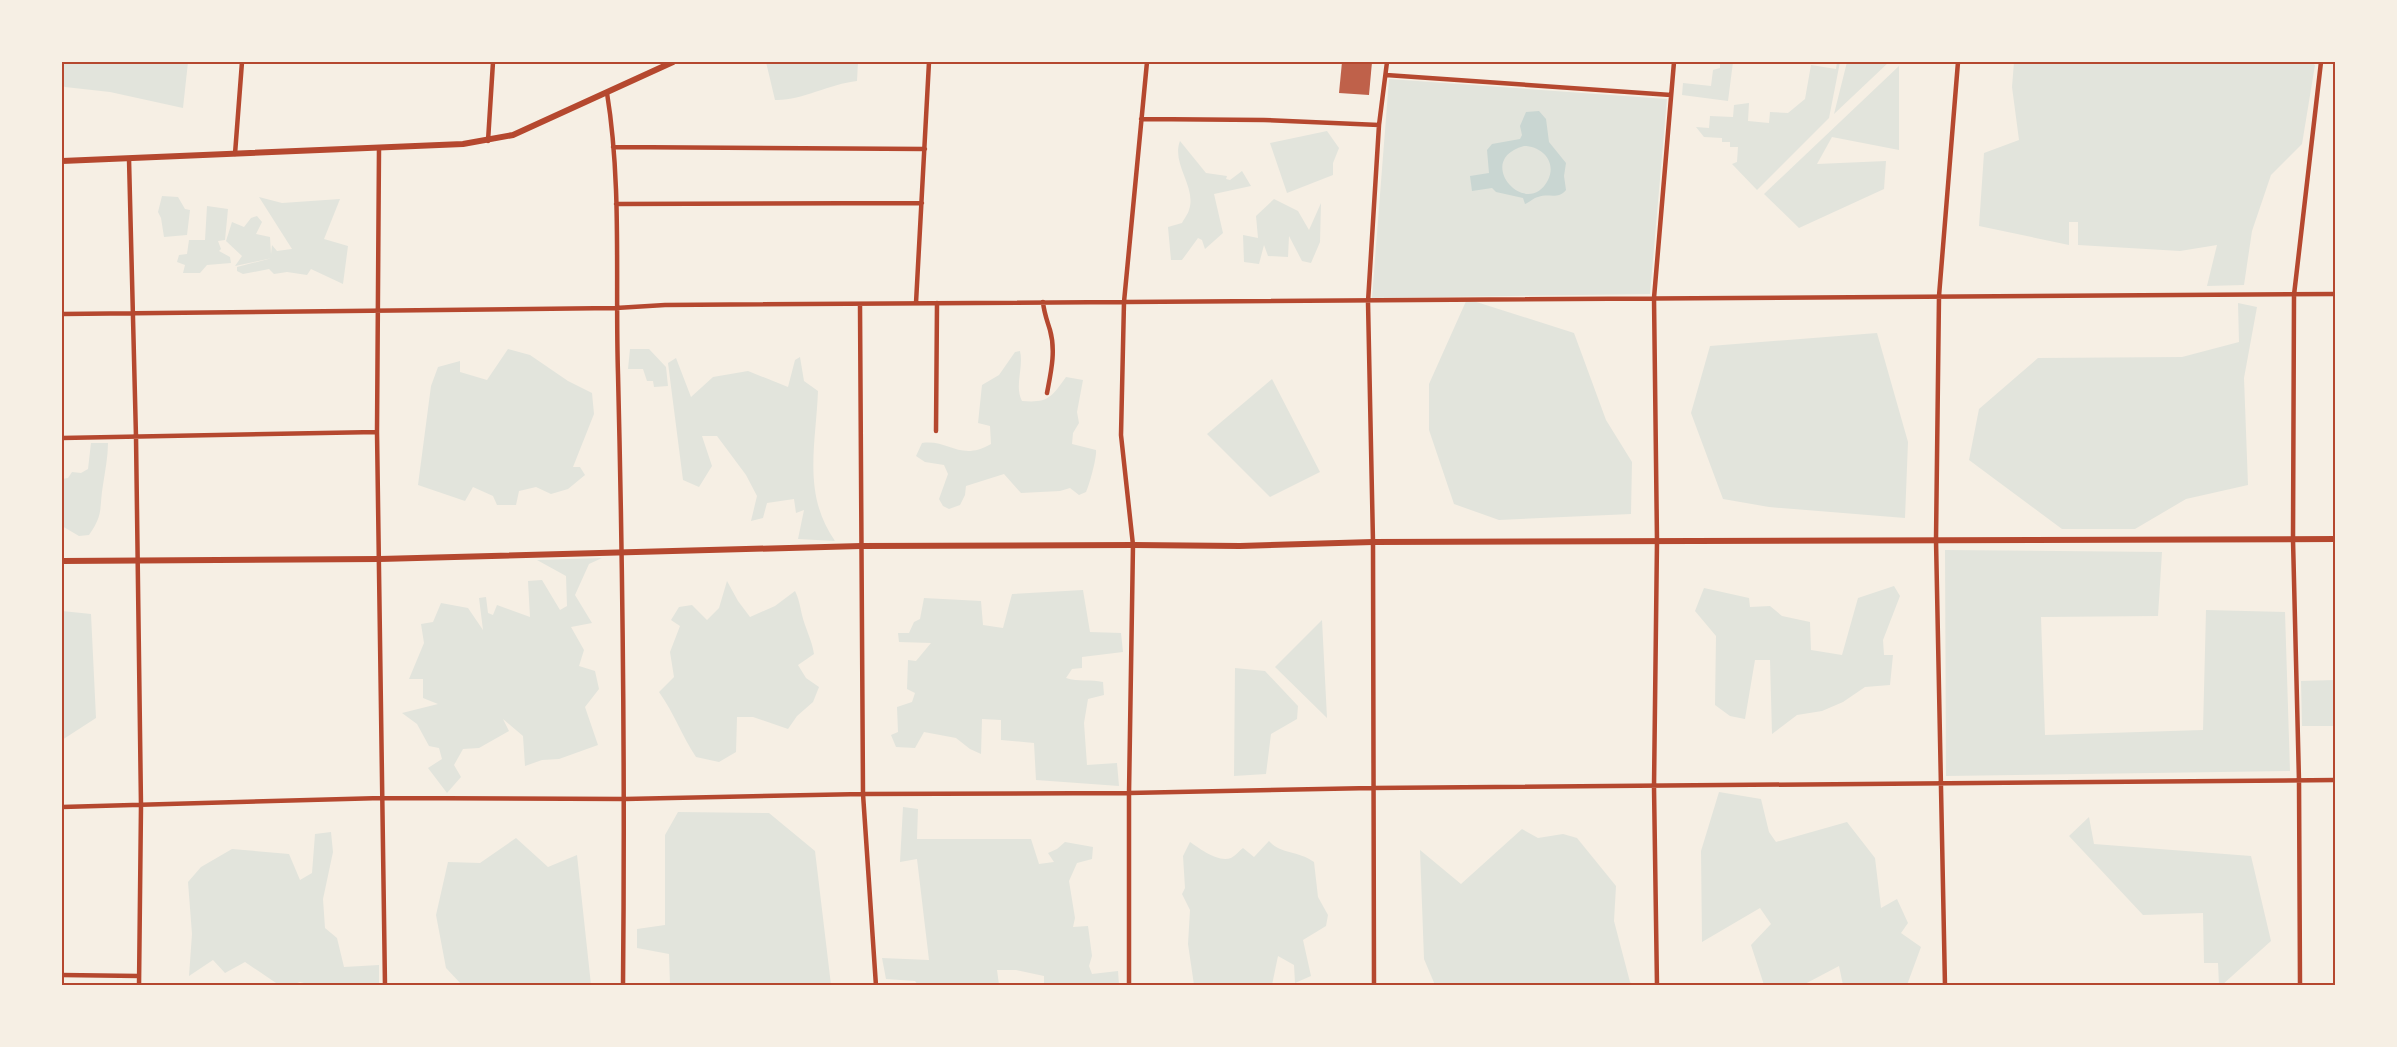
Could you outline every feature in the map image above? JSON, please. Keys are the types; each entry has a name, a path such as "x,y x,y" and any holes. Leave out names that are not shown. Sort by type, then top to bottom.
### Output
{"street":[{"path":"235,154 242,62"},
{"path":"488,141 493,62"},
{"path":"62,161 379,148 488,141 513,135 673,62"},
{"path":"916,303 929,62"},
{"path":"1129,986 1133,545 1121,435 1124,302 1147,62"},
{"path":"1374,986 1372,543 1368,302 1379,125 1387,62"},
{"path":"1656,986 1654,787 1657,541 1654,298 1674,62"},
{"path":"1945,986 1936,540 1940,296 1958,62"},
{"path":"2300,986 2299,781 2293,540 2294,295 2321,62"},
{"path":"1386,75 1671,95"},
{"path":"608,93 616,204 622,552 625,799 623,986"},
{"path":"1141,119 1264,120 1379,125"},
{"path":"613,147 924,149"},
{"path":"379,148 377,432 385,986"},
{"path":"129,159 136,437 141,806 139,986"},
{"path":"616,204 922,203"},
{"path":"62,314 616,308 665,305 2336,294"},
{"path":"1043,302 1044,319 1050,331 1053,358 1047,393"},
{"path":"936,303 936,431"},
{"path":"860,304 863,794 876,986"},
{"path":"62,438 377,432"},
{"path":"62,561 380,559 861,546 2336,539"},
{"path":"62,807 382,798 625,799 863,794 1129,794 1372,788 2336,780"},
{"path":"62,975 139,976"}],"shaded area":[{"path":"62,62 188,62 183,108 110,92 65,87 62,85"},
{"path":"766,62 858,62 857,81 795,98 775,100"},
{"path":"1720,62 1733,62 1728,101 1682,95 1683,83 1711,86 1713,70 1720,68"},
{"path":"1837,62 1840,62 1829,118 1757,190 1732,164 1737,162 1738,147 1730,147 1730,142 1722,142 1722,138 1704,137 1696,127 1709,128 1710,116 1733,117 1734,105 1749,103 1748,121 1769,123 1770,112 1788,113 1805,99 1811,65 1836,69"},
{"path":"1847,62 1889,62 1834,114"},
{"path":"2014,62 2311,62 2315,65 2302,144 2271,175 2252,231 2244,285 2207,286 2217,245 2180,251 2078,245 2078,222 2069,222 2069,245 1979,226 1984,153 2019,140 2012,87"},
{"path":"1899,66 1899,150 1832,137 1817,164 1886,161 1884,189 1799,228 1764,194"},
{"path":"1389,79 1667,99 1650,294 1372,298"},
{"path":"1539,111 1546,119 1549,142 1566,163 1564,176 1566,190 1560,195 1542,196 1525,204 1523,198 1496,192 1492,188 1472,191 1470,176 1489,173 1487,150 1492,144 1520,139 1522,135 1520,126 1526,112","holes":["1524,146 1542,152 1551,167 1548,180 1539,191 1528,194 1517,191 1509,184 1503,174 1503,163 1509,153"]},
{"path":"1327,131 1339,148 1333,163 1333,175 1287,193 1270,143"},
{"path":"1180,141 1206,173 1227,176 1226,179 1230,180 1242,171 1251,186 1214,194 1223,233 1205,249 1202,240 1198,238 1182,260 1171,260 1168,227 1182,223 1191,201 1179,158"},
{"path":"162,196 178,197 185,209 190,210 187,235 164,237 158,212"},
{"path":"259,197 282,203 340,199 324,239 348,246 343,284 311,269 307,275 287,272 274,274 269,269 243,274 237,271 237,267 272,258 235,266 242,256 226,241 232,222 244,227 251,218 257,216 262,222 256,234 270,237 271,254 272,245 277,251 292,249"},
{"path":"1274,199 1298,211 1309,230 1321,203 1320,242 1311,263 1302,261 1289,236 1288,257 1268,256 1264,245 1259,264 1244,262 1243,235 1258,238 1256,216"},
{"path":"207,206 228,209 225,240 218,241 221,249 219,251 230,257 231,263 207,265 200,273 183,273 185,265 177,262 179,255 187,254 189,240 205,240"},
{"path":"1467,299 1574,333 1606,420 1632,462 1631,514 1499,520 1454,504 1429,430 1429,384"},
{"path":"2238,303 2257,307 2244,378 2248,485 2186,499 2135,529 2062,529 1969,460 1979,409 2038,358 2182,357 2239,342"},
{"path":"1877,333 1908,442 1905,518 1769,507 1723,499 1691,413 1710,346"},
{"path":"508,349 530,355 568,381 592,393 594,414 573,467 580,467 585,475 568,489 551,494 536,487 519,491 516,505 497,505 493,496 473,487 465,501 418,485 431,386 438,367 460,361 460,372 487,380"},
{"path":"630,349 649,349 666,367 668,386 654,387 653,381 647,381 643,369 628,369"},
{"path":"1020,351 1019,389 1022,401 1038,401 1048,398 1066,377 1083,380 1077,412 1079,423 1073,433 1072,444 1096,450 1086,492 1079,495 1070,488 1060,491 1021,493 1004,474 966,486 960,505 949,509 943,506 939,499 948,474 944,465 925,462 916,456 922,443 940,444 963,451 980,449 991,444 990,426 978,423 982,385 999,375 1015,352"},
{"path":"800,357 804,381 818,391 813,468 815,487 818,505 835,541 798,539 804,510 796,513 794,499 767,503 763,518 751,521 757,496 746,475 717,436 702,436 712,466 699,487 683,480 668,363 676,358 691,397 713,377 748,371 788,387 795,360"},
{"path":"1272,379 1320,472 1270,497 1207,434"},
{"path":"91,443 108,443 107,459 99,516 89,535 79,536 62,526 62,479 68,478 72,472 81,473 88,469"},
{"path":"1945,550 2162,552 2158,616 2041,617 2045,735 2203,730 2206,610 2285,612 2290,771 1946,776"},
{"path":"602,558 589,564 575,595 592,623 571,627 584,650 579,666 595,671 599,689 585,707 598,745 559,759 542,760 525,766 523,736 503,719 509,731 479,748 463,749 454,765 461,777 447,793 428,768 442,759 439,748 429,746 417,724 402,713 438,704 423,698 423,679 409,679 424,643 421,624 433,622 441,603 468,608 483,630 479,598 486,597 488,613 493,615 497,605 530,617 528,581 542,580 560,610 567,606 566,576 537,560"},
{"path":"727,581 750,617 775,606 795,591 814,654 798,665 806,678 819,687 813,702 797,716 788,729 753,717 737,717 736,752 719,762 696,757 659,692 674,677 670,652 680,626 671,620 679,607 692,605 707,620 719,608"},
{"path":"1894,586 1900,596 1883,640 1884,655 1893,655 1890,685 1865,687 1843,702 1822,711 1797,715 1772,734 1770,660 1755,660 1745,719 1730,716 1715,705 1716,636 1695,611 1704,588 1749,598 1750,607 1770,606 1782,616 1810,622 1811,650 1842,655 1858,598"},
{"path":"1083,590 1090,632 1121,633 1123,652 1082,657 1082,668 1072,669 1066,678 1103,682 1104,695 1088,699 1084,723 1087,765 1117,763 1119,786 1036,780 1034,743 1001,740 1001,720 982,719 981,754 956,738 924,732 915,748 896,747 891,735 898,732 897,707 912,702 915,693 907,689 908,660 916,661 931,643 899,642 898,633 909,633 914,622 920,619 924,598 981,601 983,625 1003,628 1012,594"},
{"path":"62,611 91,614 96,718 62,740"},
{"path":"1322,620 1327,718 1275,667"},
{"path":"1235,668 1265,671 1298,706 1297,719 1271,734 1266,774 1234,776"},
{"path":"2335,680 2335,726 2302,726 2301,681"},
{"path":"1719,792 1761,799 1769,832 1776,842 1847,822 1875,858 1881,908 1897,899 1908,923 1901,933 1921,947 1907,985 1843,985 1839,966 1803,985 1764,985 1751,945 1771,924 1760,908 1702,942 1701,851"},
{"path":"903,807 918,809 917,839 1031,839 1039,864 1054,862 1048,853 1065,842 1093,847 1092,859 1077,863 1069,881 1075,918 1073,927 1088,926 1092,956 1089,966 1092,974 1118,971 1119,985 1044,985 1044,976 1016,970 997,970 999,985 918,985 915,981 886,979 882,958 929,960 917,859 900,862"},
{"path":"678,812 769,813 815,851 831,985 670,985 669,954 637,948 637,929 665,925 665,835"},
{"path":"2089,817 2094,844 2251,856 2271,941 2222,985 2219,985 2218,963 2204,963 2203,913 2143,915 2069,836"},
{"path":"1522,829 1538,838 1563,834 1577,838 1616,886 1614,921 1630,982 1634,985 1505,986 1488,983 1487,986 1435,985 1424,959 1420,850 1461,884"},
{"path":"331,832 333,852 323,899 325,928 337,938 344,967 379,965 379,985 316,986 300,982 292,985 279,985 245,962 225,973 213,960 189,976 192,934 188,882 201,867 232,849 289,854 300,880 312,873 315,834"},
{"path":"516,838 548,867 577,855 591,985 462,985 446,968 436,915 448,862 480,863"},
{"path":"1269,841 1279,848 1314,862 1318,897 1328,915 1326,926 1303,940 1311,976 1295,983 1294,965 1278,956 1272,985 1255,983 1251,986 1194,985 1188,944 1190,910 1182,894 1185,888 1183,856 1190,842 1209,854 1226,859 1243,848 1254,857"}],"building":[{"path":"1342,62 1372,62 1369,95 1339,93"}]}
